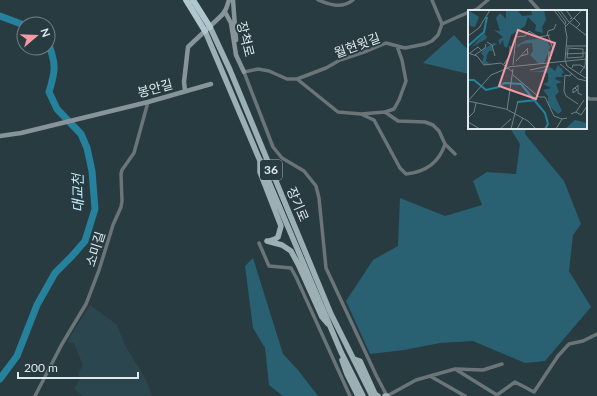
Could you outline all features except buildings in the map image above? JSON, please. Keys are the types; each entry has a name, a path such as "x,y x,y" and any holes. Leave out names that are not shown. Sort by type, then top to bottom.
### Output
{"highway":[{"name":"장기로","path":"186,0 208,29"},
{"name":"장기로","path":"193,0 208,29"}],"main road":[{"name":"장기로","path":"208,29 341,352 363,396"},
{"name":"장기로","path":"208,29 230,70 342,339 354,359 372,396"},
{"path":"260,158 260,172 281,226 278,237 267,241 282,245 291,251 322,317 331,327"},
{"path":"341,352 342,363 358,396"},
{"path":"354,359 360,361 375,394 378,396"}],"street":[{"path":"185,92 184,82 188,47 225,12 229,0"},
{"path":"233,0 236,31 236,55"},
{"path":"318,0 334,5 348,4 354,0"},
{"path":"432,0 442,24 468,12"},
{"path":"474,10 488,0"},
{"path":"530,0 539,10"},
{"name":"장척로","path":"225,12 231,23 236,55 244,72"},
{"name":"월현윗길","path":"297,79 326,68 340,60 386,43 406,48 432,41 438,35 442,24"},
{"path":"397,46 402,60 406,81 399,100 394,108 385,112 361,114 338,112 297,79 287,79 258,68 244,72 273,148 282,158 304,171 316,186 319,198 326,268 386,396 416,380 454,369 483,370 502,364"},
{"name":"봉안길","path":"0,136 52,126 148,102 211,84"},
{"path":"587,98 597,99"},
{"name":"소미길","path":"35,396 62,344 86,304 99,270 113,225 121,207 122,170 134,153 148,102"},
{"path":"385,112 398,121 425,122 433,126 439,131 445,144 455,154"},
{"path":"361,114 374,120 400,168 406,174 420,171 433,165 442,154 445,144"},
{"path":"259,243 269,266 291,268 350,396"},
{"path":"454,369 497,395 515,382 534,392 558,356 569,344 583,341 597,334"},
{"path":"430,376 465,396"}],"shaded area":[{"path":"454,35 468,49 468,74 423,63"},
{"path":"511,129 526,129 525,134 564,181 581,224 573,235 569,271 591,307 545,361 525,363 473,341 440,343 404,350 370,354 346,301 373,260 398,246 400,198 445,216 482,205 473,181 487,172 516,174 520,144"},
{"path":"253,258 283,354 298,370 318,396 283,396 269,385 265,348 253,328 245,266"},
{"path":"90,305 117,325 125,345 146,380 152,396 83,396 74,389 81,378 78,375 83,365 74,343 67,342"}],"waterway":[{"name":"대교천","path":"0,16 16,22"},
{"name":"대교천","path":"0,379 17,356 37,305 55,273 85,241 95,209 92,171 87,148 81,134 57,109 49,92 54,72 53,56"}]}
